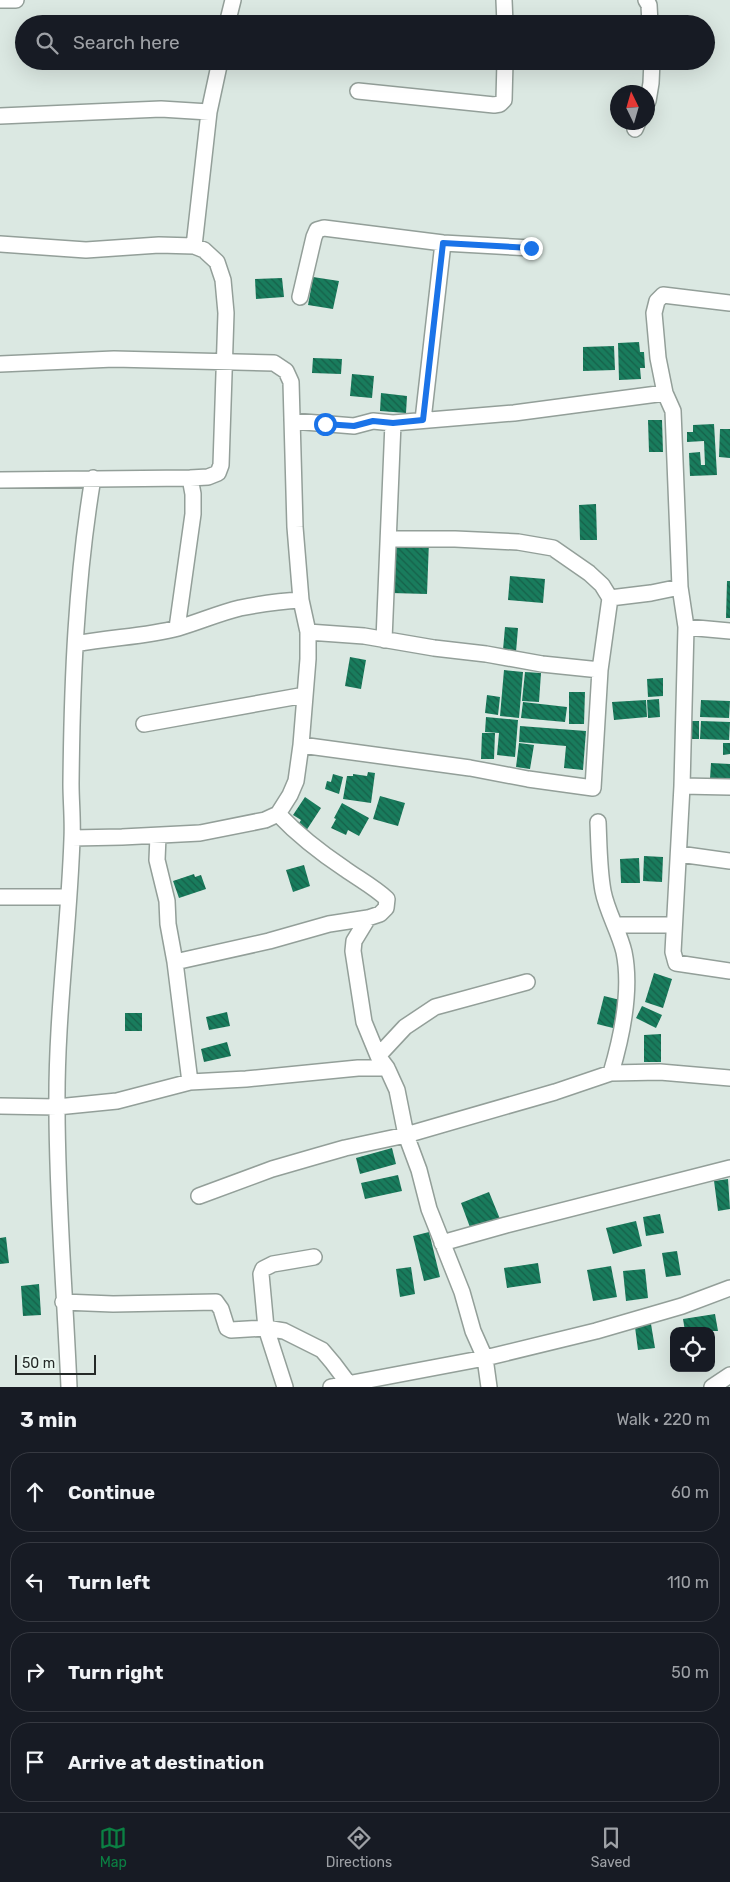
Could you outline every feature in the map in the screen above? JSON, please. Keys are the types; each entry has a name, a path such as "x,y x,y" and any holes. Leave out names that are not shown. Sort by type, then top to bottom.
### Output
{"street":[{"path":"0,0 14,0"},
{"path":"229,15 233,0"},
{"path":"504,0 505,15"},
{"path":"646,0 650,5 650,15"},
{"path":"194,246 209,112 218,70"},
{"path":"358,91 494,105 500,104 504,100 505,70"},
{"path":"651,85 652,70"},
{"path":"0,116 160,109 209,112"},
{"path":"300,297 314,237 317,230 324,228 443,243 531,248"},
{"path":"423,420 443,243"},
{"path":"0,244 86,250 159,245 194,246 204,250 217,262 223,280 226,313 221,465 218,473 208,477 190,478 0,480"},
{"path":"730,303 662,295 656,301 654,313 657,349 665,393 673,411 680,587 686,627 682,786 673,952 676,963 730,971"},
{"path":"0,364 114,359 274,363 286,371 291,382 295,527 300,600 308,632 308,659 301,745 296,780 290,795 278,814 264,820 200,834 72,838"},
{"path":"292,420 354,426 373,421 393,423 514,413 665,393"},
{"path":"384,640 393,423"},
{"path":"69,1387 63,1302 57,1107 72,838 71,785 76,644 84,534 93,478"},
{"path":"177,628 193,514 193,494 190,478"},
{"path":"301,745 470,768 528,779 593,788 600,670 610,598 602,585 589,573 554,548 518,542 454,539 389,539"},
{"path":"610,598 680,587"},
{"path":"76,644 177,628 240,608 300,600"},
{"path":"686,627 730,631"},
{"path":"308,632 347,634 542,664 600,670"},
{"path":"144,724 305,695"},
{"path":"682,786 730,787"},
{"path":"175,962 269,941 328,924 368,918 380,914 386,908 387,899 378,890 317,849 291,828 278,814"},
{"path":"598,822 603,891 624,953 626,983 624,1020 611,1073"},
{"path":"158,836 157,860 167,901 168,924 175,962 190,1082"},
{"path":"678,854 730,861"},
{"path":"0,897 68,897"},
{"path":"368,918 354,941 353,951 364,1022 378,1056 387,1068 397,1090 406,1135 419,1170 429,1209 462,1292 473,1331 485,1358 489,1387"},
{"path":"616,926 674,925"},
{"path":"378,1056 405,1027 435,1008 527,982"},
{"path":"0,1106 57,1107 118,1101 190,1082 246,1079 351,1068 387,1068"},
{"path":"199,1196 272,1169 345,1148 406,1135 555,1092 611,1073 651,1071 730,1078"},
{"path":"442,1243 506,1224 730,1168"},
{"path":"285,1387 266,1328 261,1274 263,1269 273,1264 314,1257"},
{"path":"330,1387 485,1358 596,1331 682,1306 730,1288"},
{"path":"63,1302 113,1304 216,1302 221,1309 227,1328 232,1330 266,1328 284,1331 322,1350 348,1384"},
{"path":"712,1387 730,1375"}],"building":[{"path":"313,277 339,281 333,309 308,305"},
{"path":"282,278 284,297 256,299 255,279"},
{"path":"639,342 640,352 644,352 645,368 640,368 641,379 619,380 618,343"},
{"path":"614,346 615,370 583,371 583,347"},
{"path":"313,358 342,359 341,374 312,373"},
{"path":"352,374 374,376 372,398 350,396"},
{"path":"381,393 407,396 406,413 380,411"},
{"path":"648,420 662,420 663,452 649,452"},
{"path":"714,424 717,475 690,476 689,453 700,452 701,465 705,465 704,441 687,442 687,432 693,432 693,425"},
{"path":"720,429 730,429 730,458 719,457"},
{"path":"596,504 597,540 580,540 579,505"},
{"path":"393,540 429,541 427,594 391,593"},
{"path":"510,576 545,579 543,603 508,600"},
{"path":"727,581 730,581 730,618 726,618"},
{"path":"505,627 518,628 516,652 503,650"},
{"path":"350,657 366,660 361,689 345,686"},
{"path":"504,670 523,672 519,718 500,716"},
{"path":"525,672 541,673 539,702 522,701"},
{"path":"663,678 663,696 648,697 647,679"},
{"path":"569,692 585,692 584,724 569,724"},
{"path":"487,695 500,697 498,715 485,713"},
{"path":"659,699 660,717 648,718 647,700"},
{"path":"646,700 647,717 614,720 612,702"},
{"path":"701,700 730,701 729,718 700,717"},
{"path":"523,702 567,707 565,722 521,718"},
{"path":"486,717 518,720 515,757 497,755 499,733 485,732"},
{"path":"688,721 699,721 699,739 688,739"},
{"path":"701,721 730,722 729,740 700,739"},
{"path":"520,726 586,731 583,770 564,768 566,746 519,742"},
{"path":"482,733 495,733 494,759 481,759"},
{"path":"519,743 534,745 530,769 516,767"},
{"path":"723,743 730,743 730,754 723,755"},
{"path":"711,763 730,764 730,781 710,779"},
{"path":"368,772 375,773 371,803 343,799 347,776 353,776 353,774 367,776"},
{"path":"333,774 343,777 339,794 325,789 327,781 331,782"},
{"path":"380,796 405,803 398,826 373,819"},
{"path":"305,797 321,808 304,834 296,828 301,820 293,815"},
{"path":"342,803 369,818 359,836 348,830 346,835 331,828"},
{"path":"644,856 663,857 662,882 643,881"},
{"path":"639,858 640,883 621,883 620,859"},
{"path":"304,865 310,886 293,892 286,870"},
{"path":"194,874 195,877 201,875 206,889 179,898 173,881"},
{"path":"654,973 672,979 663,1008 645,1002"},
{"path":"604,996 620,1000 613,1028 597,1024"},
{"path":"642,1006 662,1015 656,1028 636,1018"},
{"path":"227,1012 230,1026 209,1030 206,1017"},
{"path":"125,1013 142,1013 142,1031 125,1031"},
{"path":"661,1034 661,1062 644,1062 644,1035"},
{"path":"227,1042 231,1056 204,1062 201,1049"},
{"path":"392,1148 396,1164 360,1174 356,1158"},
{"path":"398,1175 402,1191 365,1199 361,1183"},
{"path":"728,1179 730,1209 718,1211 714,1181"},
{"path":"489,1192 500,1219 471,1230 461,1203"},
{"path":"660,1214 664,1233 646,1236 643,1217"},
{"path":"636,1221 642,1246 613,1254 606,1228"},
{"path":"429,1232 440,1277 424,1281 413,1236"},
{"path":"6,1237 9,1263 0,1264 0,1238"},
{"path":"677,1251 681,1275 666,1277 662,1253"},
{"path":"538,1263 541,1283 507,1288 504,1268"},
{"path":"611,1266 617,1297 593,1301 587,1270"},
{"path":"411,1267 415,1294 400,1297 396,1269"},
{"path":"645,1269 648,1298 626,1301 623,1271"},
{"path":"39,1284 41,1315 23,1316 21,1286"},
{"path":"715,1314 718,1331 715,1331 715,1327 684,1327 683,1319"},
{"path":"651,1324 655,1348 638,1350 635,1327"}],"route":[{"path":"325,424 354,426 373,421 393,423 423,420 443,243 531,248"}]}
